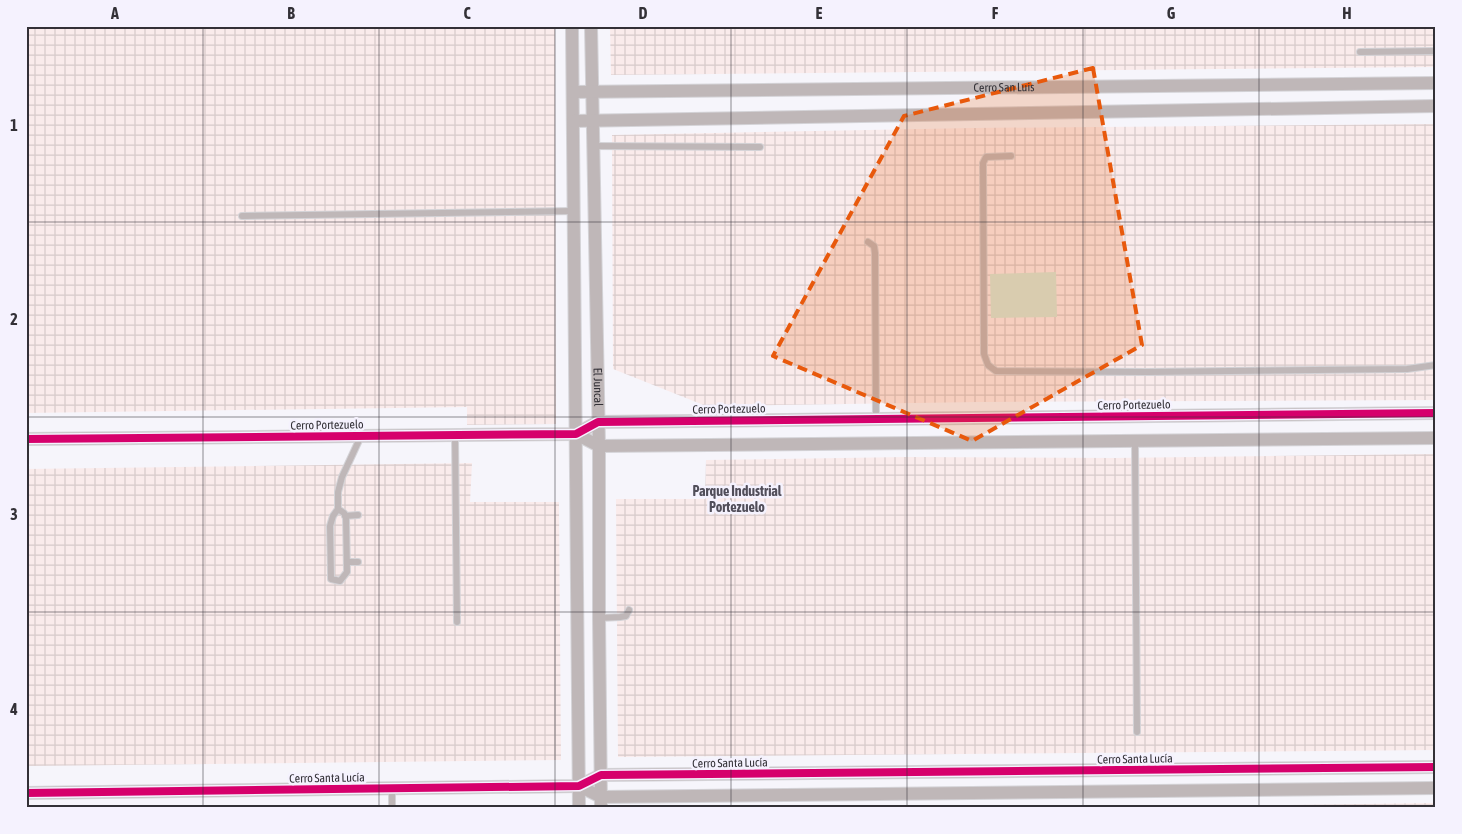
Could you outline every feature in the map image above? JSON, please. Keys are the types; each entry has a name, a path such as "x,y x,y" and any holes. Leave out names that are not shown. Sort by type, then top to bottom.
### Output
{"street":[{"name":"El Juncal","path":"572,26 580,808"},
{"name":"El Juncal","path":"591,26 599,446 601,803"},
{"name":"Cerro San Luis","path":"573,92 1436,83"},
{"path":"573,121 1436,106"},
{"name":"Cerro Portezuelo","path":"576,434 598,422 1436,413"},
{"name":"Cerro Portezuelo","path":"26,439 576,434 599,446 1436,438"},
{"name":"Cerro Santa Lucía","path":"26,793 579,786 601,775 1436,767"},
{"name":"Cerro Santa Lucía","path":"579,786 601,803 1436,788"}],"lane":[{"path":"1360,52 1436,50"},
{"path":"592,146 760,148"},
{"path":"1011,156 986,157 983,163 984,354 988,365 996,371 1118,372 1399,369 1436,365"},
{"path":"242,216 574,211"},
{"path":"868,242 874,246 876,253 876,419"},
{"path":"455,435 457,622"},
{"path":"338,509 345,516 348,572 340,581 331,579 330,526 333,516 338,509 338,492 342,477 361,436"},
{"path":"1135,441 1137,732"},
{"path":"345,516 358,516"},
{"path":"347,562 358,562"},
{"path":"599,618 620,618 626,616 629,610"},
{"path":"392,788 392,808"}],"highlighted area":[{"path":"1093,68 1142,345 972,441 773,356 904,116"}],"shaded area":[{"path":"26,26 555,26 556,424 467,425 467,407 26,413"},
{"path":"610,26 1436,26 1436,67 611,75"},
{"path":"1436,124 1436,400 979,402 706,406 613,369 612,135 974,128"},
{"path":"1436,454 1436,750 618,757 616,499 705,499 706,460"},
{"path":"472,463 470,502 559,502 561,760 26,766 26,469"},
{"path":"1436,803 1436,808 1105,808 1153,807"}],"green space":[{"path":"1056,272 1057,317 991,318 990,274"}],"cycle path":[{"path":"26,439 576,434 598,422 1436,413"},
{"path":"26,793 579,786 601,775 1436,767"}],"district":[{"name":"Parque Industrial Portezuelo","path":"737,500"}]}
